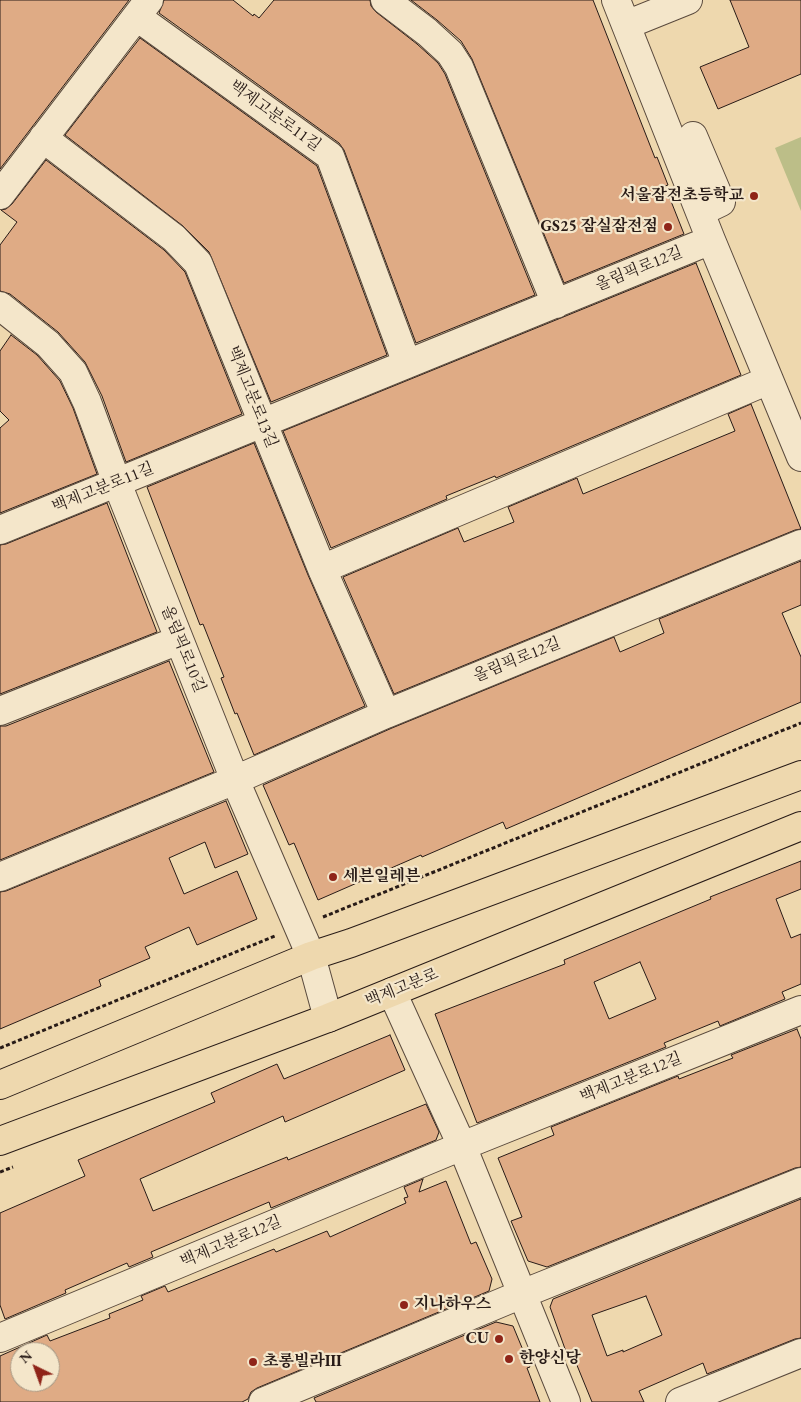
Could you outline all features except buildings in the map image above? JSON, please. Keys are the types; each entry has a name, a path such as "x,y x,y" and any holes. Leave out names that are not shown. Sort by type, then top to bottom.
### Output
{"main road":[{"path":"0,1085 311,956 351,943 801,775"},
{"name":"백제고분로","path":"0,1141 328,1018 801,826"}],"street":[{"path":"385,0 427,32 450,53 459,66 556,304"},
{"path":"688,0 621,12 711,240 801,457"},
{"name":"백제고분로11길","path":"0,195 143,8 330,156 406,364"},
{"path":"693,136 721,202 700,212"},
{"name":"백제고분로13길","path":"43,138 174,238 198,263 322,569 386,714"},
{"name":"올림픽로12길","path":"262,424 711,240"},
{"name":"올림픽로10길","path":"0,306 48,344 73,372 87,402 117,483 235,780 311,956 328,1018"},
{"path":"322,569 769,380"},
{"name":"백제고분로11길","path":"0,530 262,424"},
{"name":"올림픽로12길","path":"235,780 386,714 801,544"},
{"path":"0,711 179,640"},
{"path":"0,878 235,780"},
{"path":"392,992 462,1146 566,1402"},
{"name":"백제고분로12길","path":"0,1338 462,1146 801,1010"},
{"path":"263,1402 522,1294 801,1182"},
{"path":"680,1402 801,1353"}],"path":[{"path":"0,1048 801,723"}],"green space":[{"path":"801,137 801,211 775,148"}],"place":[{"name":"서울잠전초등학교","path":"754,196"},
{"name":"GS25 잠실잠전점","path":"668,227"},
{"name":"세븐일레븐","path":"333,877"},
{"name":"지나하우스","path":"404,1305"},
{"name":"CU","path":"499,1339"},
{"name":"한양신당","path":"509,1359"},
{"name":"초롱빌라Ⅲ","path":"253,1362"}]}
